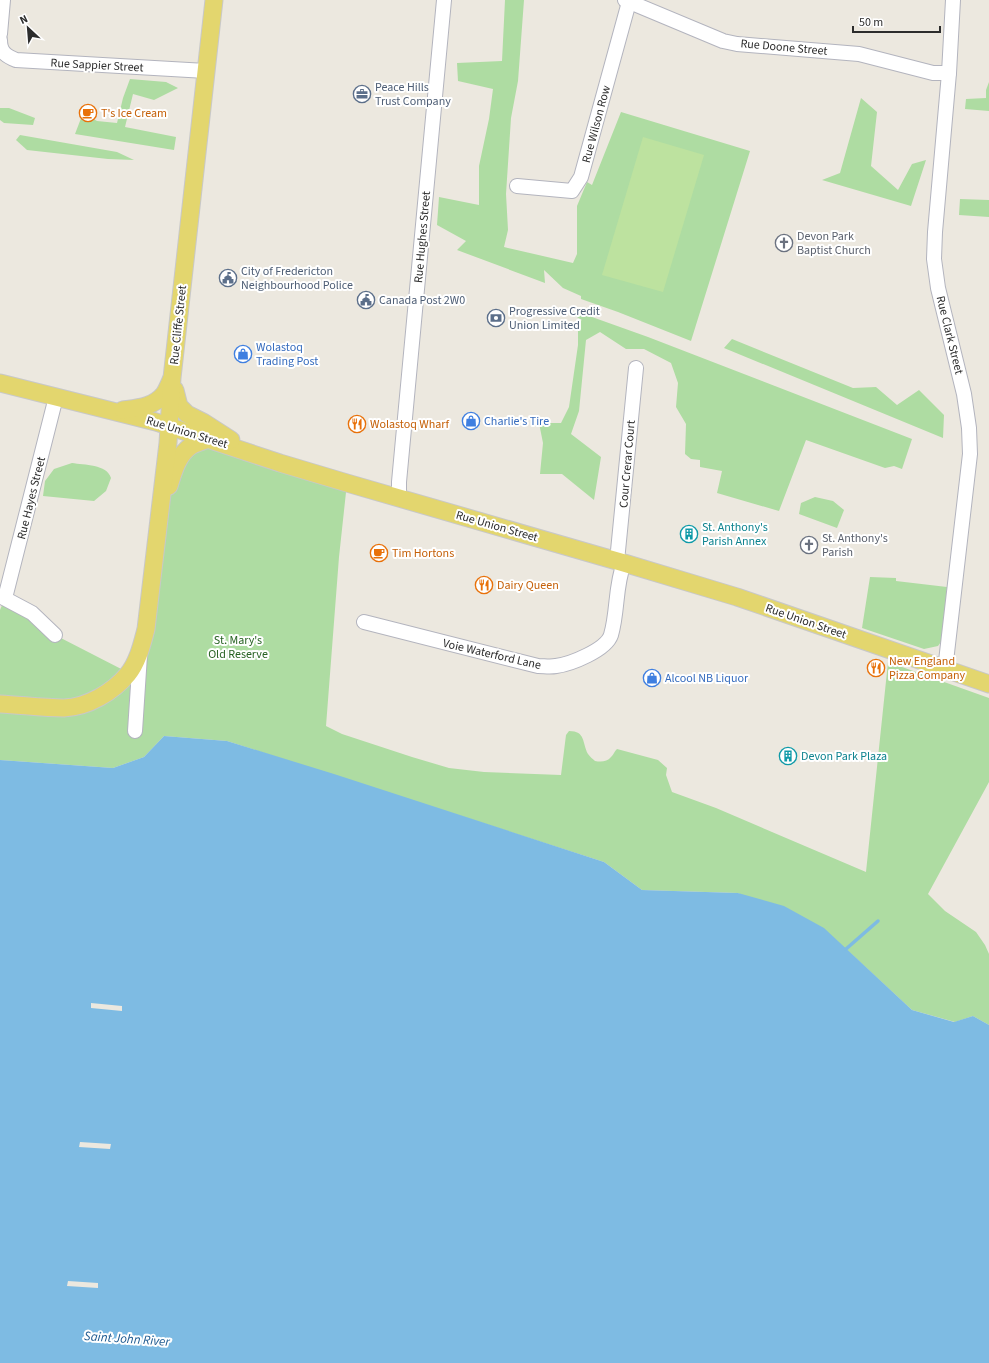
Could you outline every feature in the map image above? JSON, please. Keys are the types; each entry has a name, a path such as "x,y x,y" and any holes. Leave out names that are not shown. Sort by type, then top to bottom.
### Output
{"main road":[{"name":"Rue Cliffe Street","path":"0,704 66,708 91,702 112,689 128,673 141,649 146,629 169,426 172,378 214,0"},
{"path":"115,411 144,407 154,403 163,395 172,378"},
{"path":"172,378 179,406 187,414 203,422 248,452"},
{"name":"Rue Union Street","path":"0,383 115,411 169,426 280,463 736,597 989,684"},
{"path":"159,512 176,466 184,452 190,447 209,439"}],"street":[{"path":"0,34 3,0"},
{"name":"Rue Hughes Street","path":"399,498 399,482 444,0"},
{"name":"Rue Clark Street","path":"945,670 970,454 970,428 964,394 938,288 934,260 954,0"},
{"name":"Rue Doone Street","path":"627,1 723,41 737,44 859,54 933,73 949,74"},
{"name":"Rue Wilson Row","path":"517,186 572,191 581,177 627,1"},
{"name":"Rue Sappier Street","path":"0,40 0,46 6,56 16,60 206,71"},
{"name":"Cour Crerar Court","path":"621,562 636,368"},
{"name":"Rue Hayes Street","path":"2,597 56,397"},
{"name":"Voie Waterford Lane","path":"364,622 538,666 556,666 573,662 586,656 598,649 610,637 614,622 621,562"},
{"path":"2,597 32,613 55,635"},
{"path":"135,731 141,649"}],"green space":[{"path":"505,0 524,0 518,81 511,118 506,194 508,230 504,247 573,263 577,254 577,206 587,182 592,185 621,112 750,151 691,341 581,299 581,296 563,288 544,270 545,283 457,250 466,241 437,225 439,197 479,205 479,166 489,119 493,89 458,81 457,63 502,61"},
{"path":"130,79 166,82 178,88 154,100 133,94 125,127 176,137 174,150 75,134 83,113 97,121 117,123 123,98"},
{"path":"989,82 989,111 965,109 966,99 986,98 986,90"},
{"path":"861,98 877,112 871,166 898,190 912,164 926,160 911,206 822,180 840,173"},
{"path":"0,108 9,108 35,118 33,125 4,123 0,120"},
{"path":"20,135 117,152 134,160 108,159 27,150 16,140"},
{"path":"643,137 704,155 663,292 602,275"},
{"path":"960,199 989,200 989,217 959,215"},
{"path":"578,312 648,337 912,439 902,469 894,466 885,468 806,440 779,511 717,493 722,471 700,467 700,460 691,459 685,454 686,424 676,407 678,383 671,363 644,349 626,349 600,332 586,340 579,411 571,434 601,457 594,500 562,474 540,474 543,443 539,423 561,423 569,407 578,345 578,322 582,320 575,316"},
{"path":"732,339 853,388 876,387 897,405 919,390 944,415 943,438 724,348"},
{"name":"St. Mary's Old Reserve","path":"209,439 347,483 339,557 326,726 342,734 449,768 484,772 561,775 566,735 569,731 578,733 583,738 588,754 595,761 608,760 617,749 658,760 667,768 666,775 672,792 716,808 866,872 888,662 989,698 989,782 928,894 945,911 976,932 985,945 989,954 989,1025 973,1016 955,1022 912,1010 846,949 738,893 642,890 604,862 227,741 164,736 144,757 113,768 0,760 0,610 5,598 55,635 129,673 141,649 159,512 176,466"},
{"path":"72,463 94,466 109,473 111,478 106,491 94,501 43,496 45,481 54,469"},
{"path":"815,497 833,501 844,510 837,528 799,514 801,503"},
{"path":"870,577 896,578 896,581 947,587 943,639 938,646 924,649 862,628"}],"water":[{"name":"Saint John River","path":"164,736 227,741 334,774 604,862 642,890 738,893 784,906 824,928 912,1010 954,1022 973,1016 989,1025 989,1363 0,1363 0,760 113,768 144,757","holes":["91,1003 122,1006 122,1011 91,1008","80,1142 111,1144 110,1149 79,1147","68,1281 98,1283 98,1288 67,1286"]}],"waterway":[{"path":"846,949 878,921"}],"place":[{"name":"Peace Hills Trust Company","path":"362,94"},
{"name":"T's Ice Cream","path":"88,113"},
{"name":"Devon Park Baptist Church","path":"784,243"},
{"name":"City of Fredericton Neighbourhood Police","path":"228,278"},
{"name":"Canada Post 2W0","path":"366,300"},
{"name":"Progressive Credit Union Limited","path":"496,318"},
{"name":"Wolastoq Trading Post","path":"243,354"},
{"name":"Charlie's Tire","path":"471,421"},
{"name":"Wolastoq Wharf","path":"357,424"},
{"name":"St. Anthony's Parish Annex","path":"689,534"},
{"name":"St. Anthony's Parish","path":"809,545"},
{"name":"Tim Hortons","path":"379,553"},
{"name":"Dairy Queen","path":"484,585"},
{"name":"New England Pizza Company","path":"876,668"},
{"name":"Alcool NB Liquor","path":"652,678"},
{"name":"Devon Park Plaza","path":"788,756"}]}
